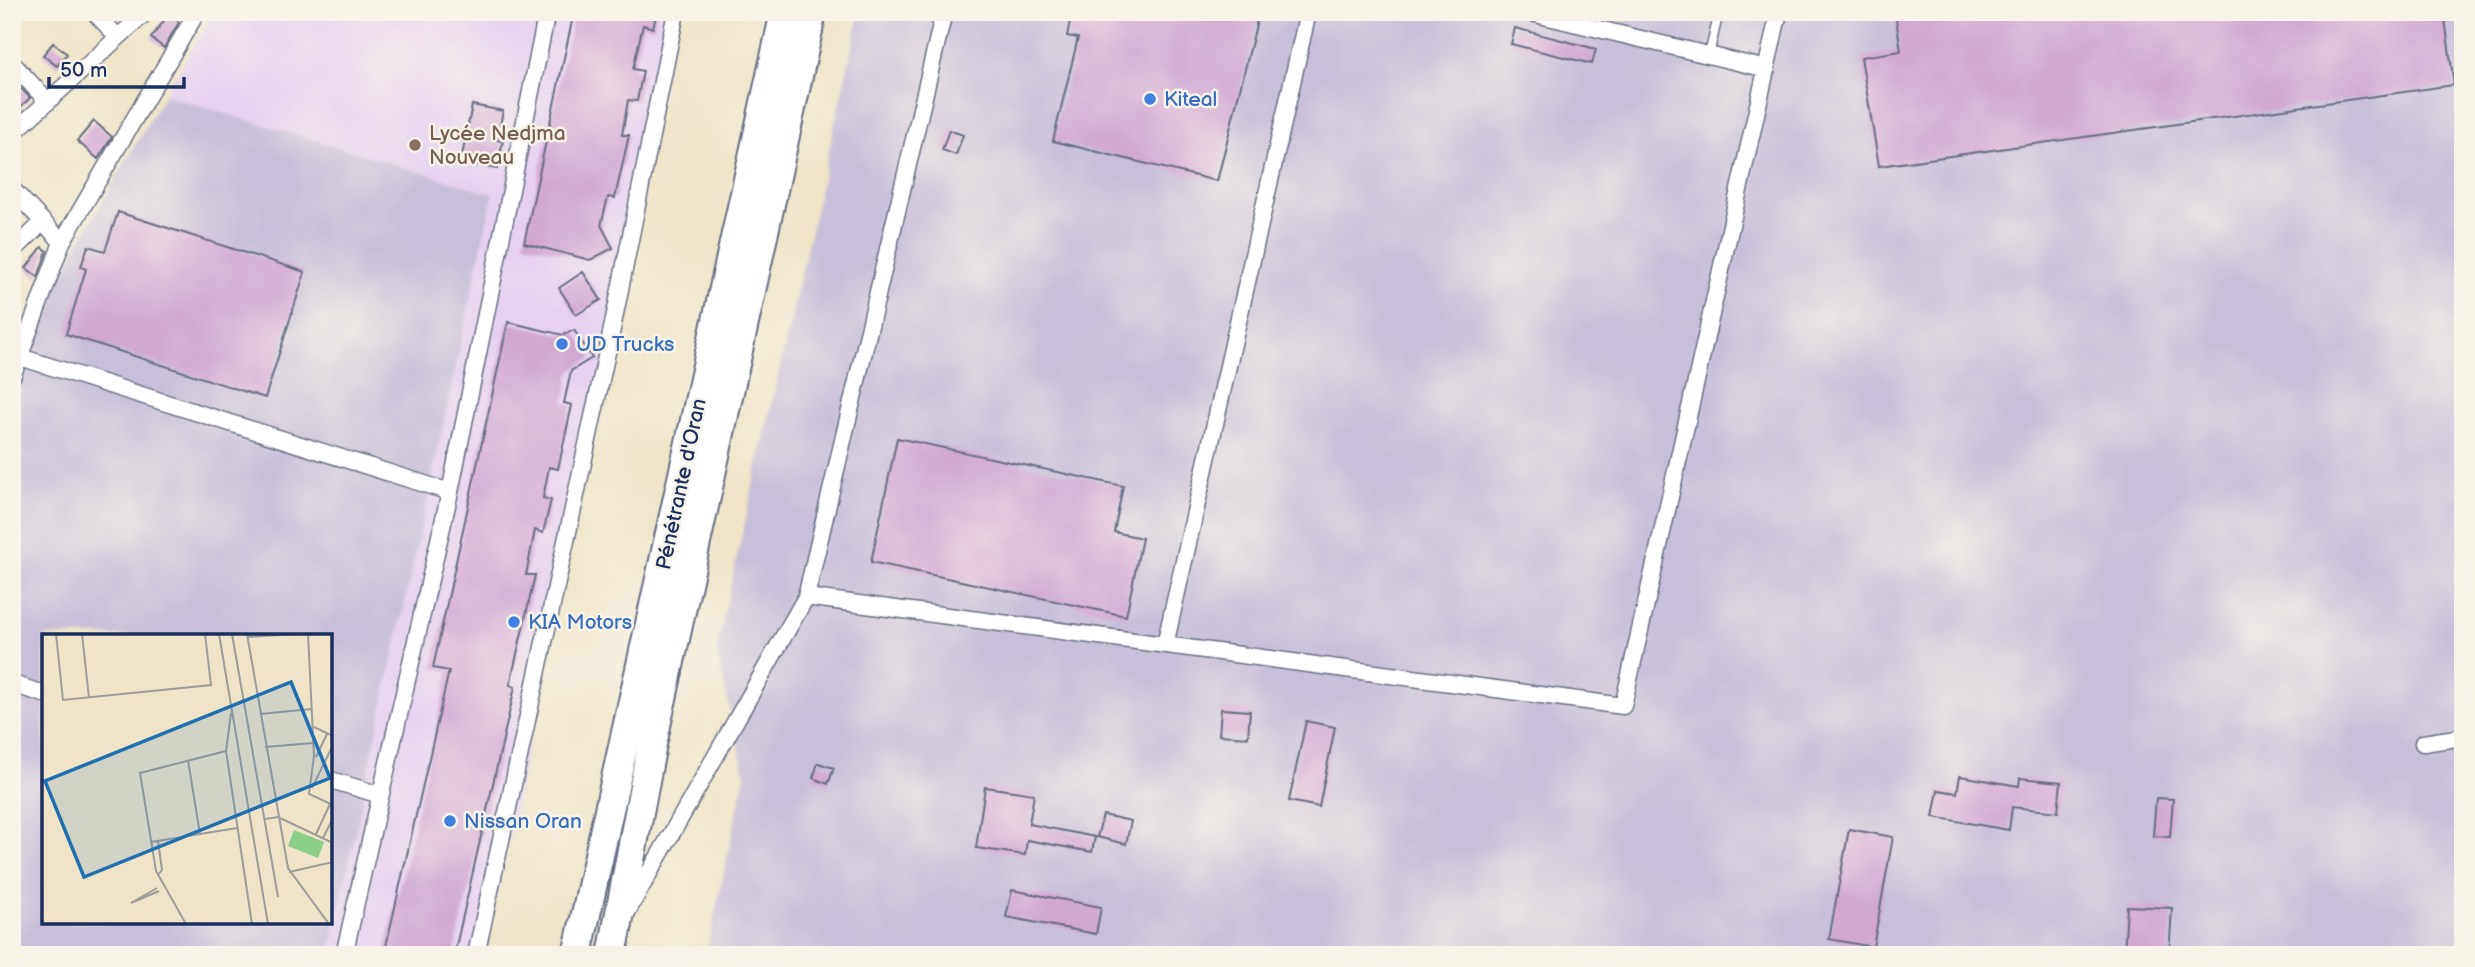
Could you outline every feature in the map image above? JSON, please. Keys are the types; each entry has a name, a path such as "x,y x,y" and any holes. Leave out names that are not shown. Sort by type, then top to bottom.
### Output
{"highway":[{"name":"Pénétrante d'Oran","path":"578,955 785,12"},
{"name":"Pénétrante d'Oran","path":"612,955 652,744 812,12"}],"street":[{"path":"94,12 118,37"},
{"path":"12,134 146,12"},
{"path":"12,377 62,242 197,12"},
{"path":"344,955 450,492 547,12"},
{"path":"477,955 611,334 676,12"},
{"path":"619,926 806,597 944,12"},
{"path":"1165,645 1308,12"},
{"path":"1527,12 1767,69"},
{"path":"806,597 1623,706 1779,12"},
{"path":"12,63 48,102"},
{"path":"12,189 62,242"},
{"path":"12,252 43,222"},
{"path":"20,357 450,492"},
{"path":"12,684 42,693"},
{"path":"2423,743 2463,737"},
{"path":"332,780 380,795"}],"lane":[{"path":"1709,55 1719,12"}],"shaded area":[{"path":"214,12 678,12 485,955 329,955 493,194 164,95"},
{"path":"860,12 2463,12 2463,955 706,955 745,775 716,650"},
{"path":"164,95 493,194 329,955 12,955 12,359"}],"building":[{"path":"574,12 657,12 653,28 643,25 633,69 643,71 637,101 628,100 622,135 629,135 615,198 608,197 601,225 613,248 590,260 524,243"},
{"name":"Kiteal","path":"1072,12 1222,12 1257,21 1217,181 1053,141 1078,38 1067,36"},
{"path":"1895,12 2444,12 2454,85 1879,166 1861,57 1901,51"},
{"path":"169,14 179,22 164,48 151,38"},
{"path":"1515,28 1596,49 1592,64 1511,44"},
{"path":"53,43 67,54 57,66 43,55"},
{"path":"12,79 30,98 12,115"},
{"path":"472,105 503,111 497,140 503,141 497,169 461,161"},
{"path":"94,121 112,137 98,159 77,141"},
{"path":"949,130 963,135 956,155 942,150"},
{"path":"118,212 305,272 265,398 66,334 86,269 81,267 88,246 105,251"},
{"path":"42,247 47,251 38,277 26,268"},
{"path":"583,272 601,300 576,315 559,288"},
{"path":"508,322 563,335 574,330 592,358 571,371 564,403 572,405 558,469 549,467 543,498 551,500 543,533 535,530 526,575 535,575 510,685 515,687 454,955 384,955 449,671 433,668"},
{"path":"897,438 1123,486 1114,532 1142,538 1126,616 871,562"},
{"path":"1221,709 1250,711 1248,737 1219,735"},
{"path":"1306,721 1335,727 1319,807 1289,801"},
{"path":"818,763 834,768 828,784 813,778"},
{"path":"1960,776 2019,786 2020,778 2061,782 2058,812 2012,807 2009,830 1933,817 1938,790 1957,793"},
{"path":"985,787 1034,794 1029,824 1095,837 1092,852 1027,840 1025,855 976,848"},
{"path":"2156,798 2173,799 2170,837 2153,836"},
{"path":"1103,815 1131,821 1126,844 1097,837"},
{"path":"1849,829 1893,837 1873,947 1829,939"},
{"path":"1012,890 1101,907 1096,934 1006,917"},
{"path":"2127,906 2172,908 2169,955 2124,955"}],"place":[{"name":"Kiteal","path":"1150,99"},
{"name":"Lycée Nedjma Nouveau","path":"415,145"},
{"name":"UD Trucks","path":"562,344"},
{"name":"KIA Motors","path":"514,622"},
{"name":"Nissan Oran","path":"450,821"}]}
